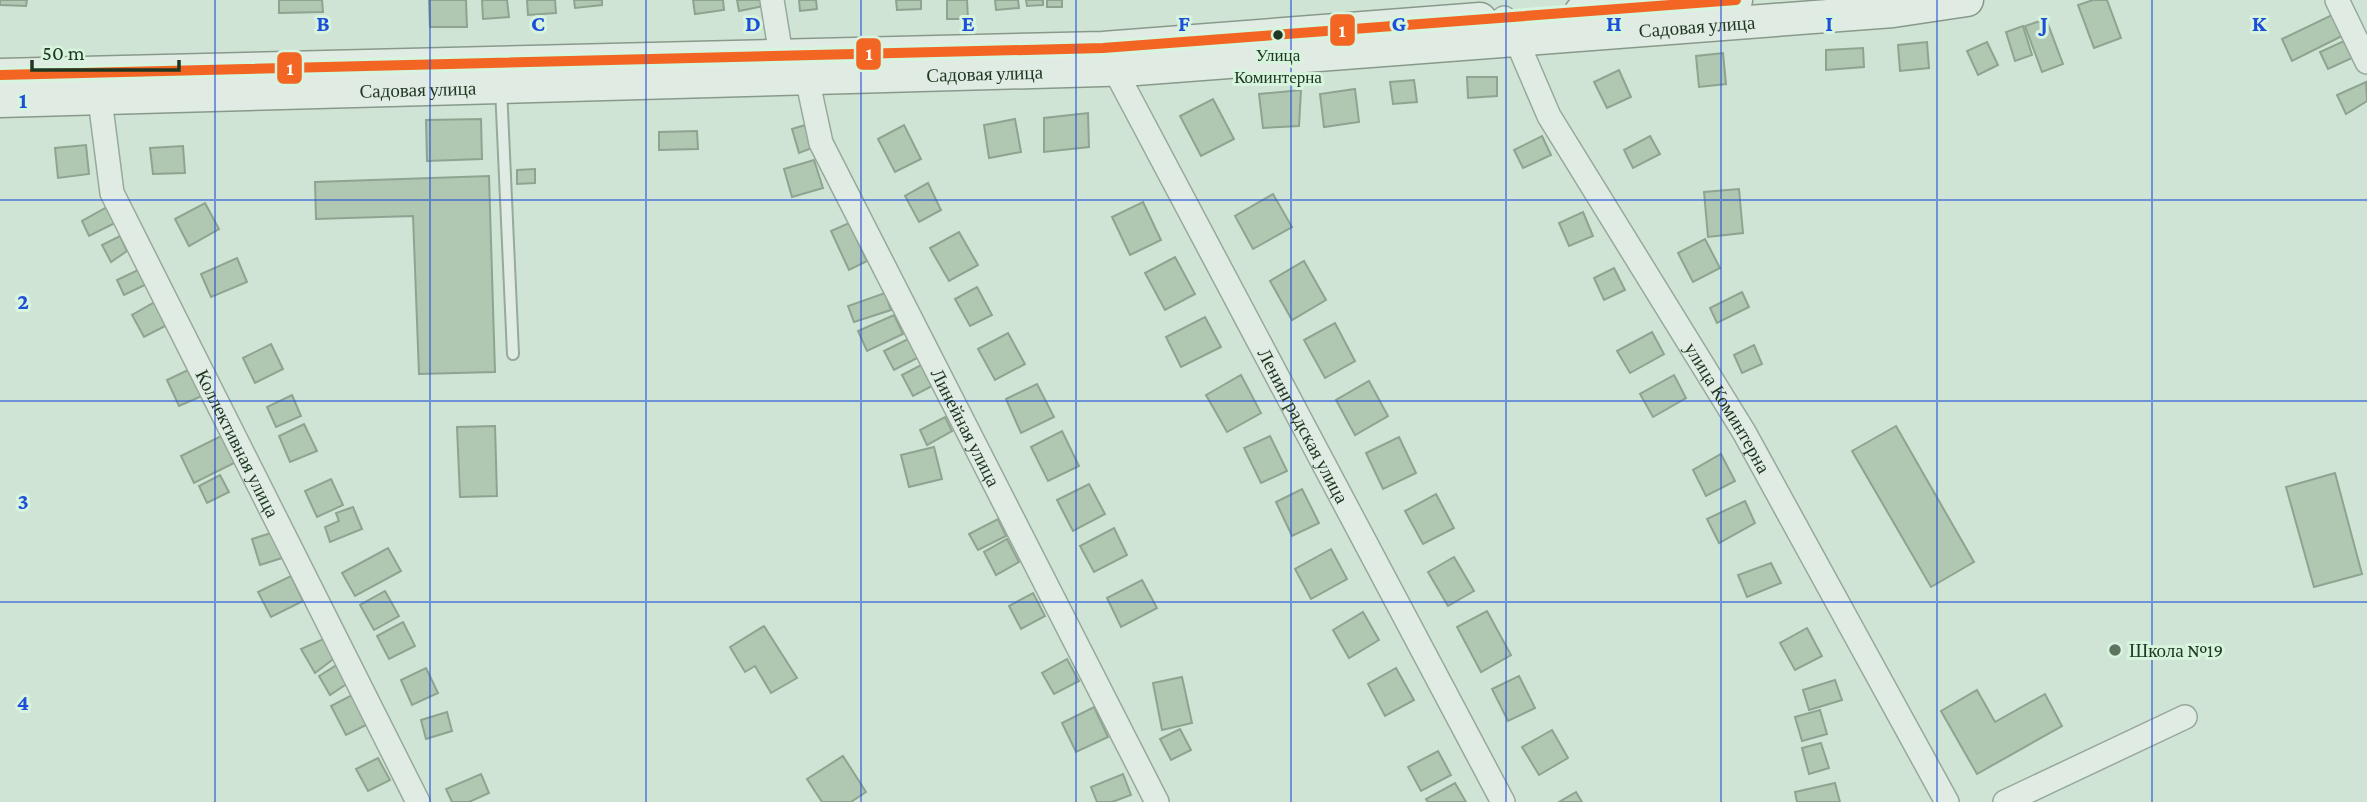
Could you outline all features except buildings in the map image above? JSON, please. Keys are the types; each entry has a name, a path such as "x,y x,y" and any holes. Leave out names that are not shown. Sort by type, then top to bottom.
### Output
{"street":[{"path":"772,0 781,55 807,78"},
{"name":"Садовая улица","path":"1510,28 1736,0"},
{"name":"Садовая улица","path":"0,75 99,86 501,86 807,78 1109,59 1510,28 1893,11 1967,0"},
{"path":"2337,0 2367,62"},
{"name":"улица Коминтерна","path":"1510,28 1549,116 1744,432 1947,802"},
{"name":"Садовая улица","path":"0,101 99,86 781,55 1109,59"},
{"name":"Ленинградская улица","path":"1109,59 1503,802"},
{"name":"Линейная улица","path":"807,78 821,143 1157,802"},
{"name":"Коллективная улица","path":"99,86 112,193 418,802"},
{"path":"2004,802 2185,717"}],"lane":[{"path":"501,86 513,354"}],"transit line":[{"name":"1","path":"0,75 1103,48 1736,0"}],"place":[{"name":"Улица Коминтерна","path":"1278,35"},
{"name":"Школа №19","path":"2115,650"}]}
